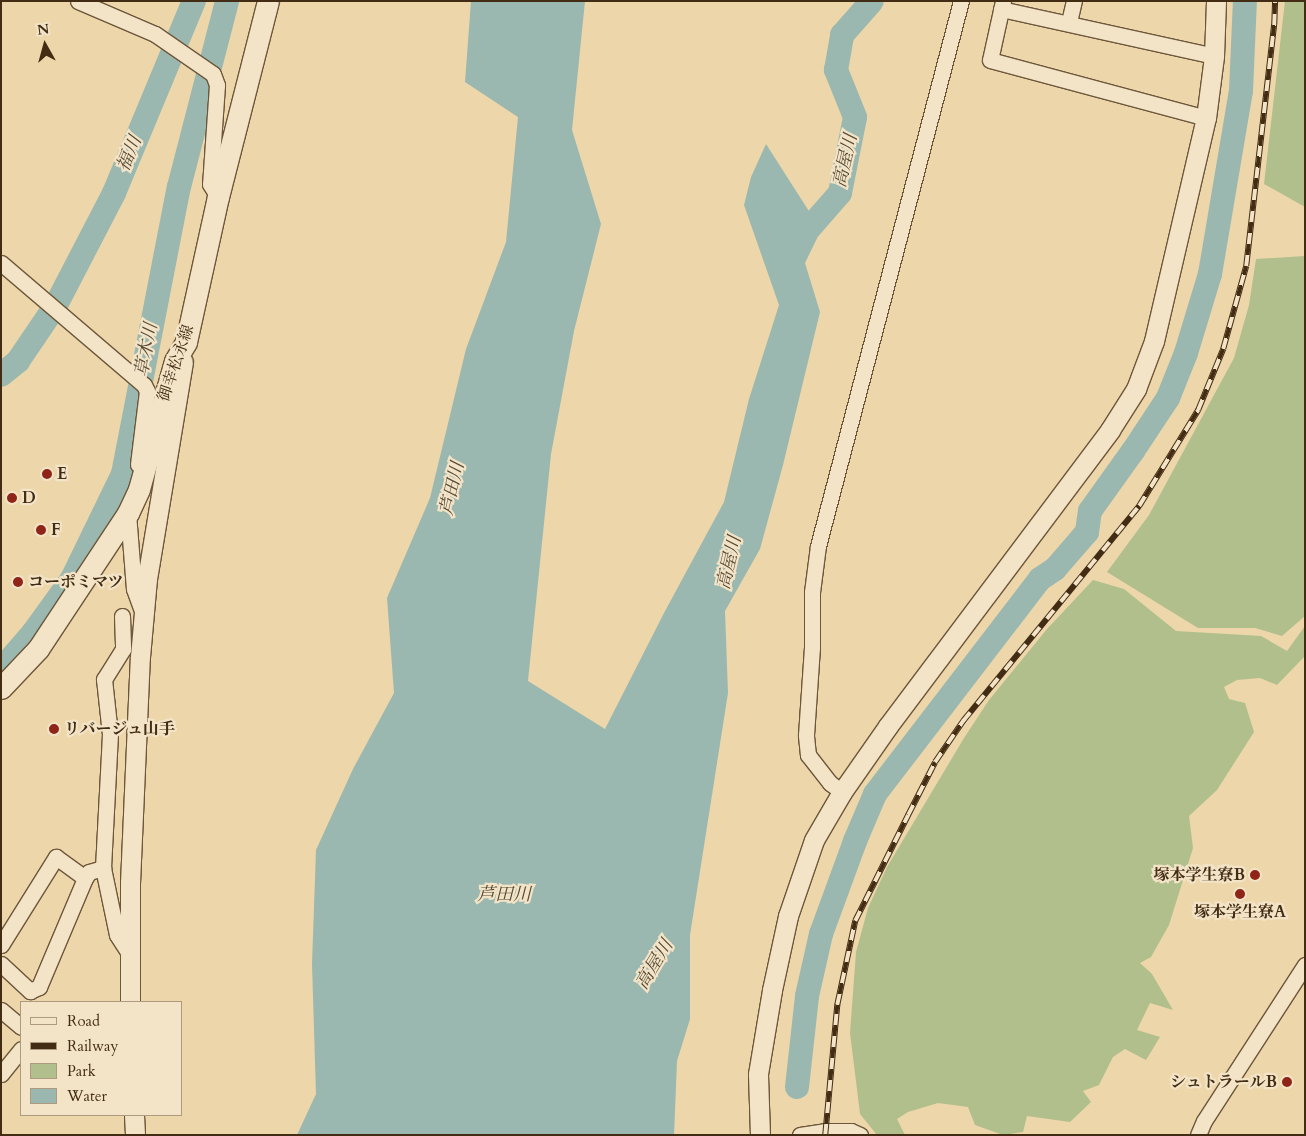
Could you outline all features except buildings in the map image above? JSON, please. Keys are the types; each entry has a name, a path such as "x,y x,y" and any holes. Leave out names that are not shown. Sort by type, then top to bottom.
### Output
{"main road":[{"name":"御幸松永線","path":"1,688 38,649 128,513 140,488 175,361 186,342 218,198 268,1"}],"street":[{"path":"78,1 155,34 210,72 218,84 210,184 218,198"},
{"path":"842,792 830,783 808,755 806,735 812,648 812,592 818,546 961,1"},
{"path":"1069,22 1074,1"},
{"path":"760,1135 758,1074 772,990 788,916 814,840 842,792 888,726 1110,430 1136,389 1154,341 1206,118 1214,56 1216,1"},
{"path":"1206,118 990,60 1002,5 1214,56"},
{"path":"1,264 141,382 148,391 136,477 140,488"},
{"path":"130,1001 128,952 138,707 144,616 148,579 186,342"},
{"path":"128,513 134,590 144,616"},
{"path":"122,616 123,649 104,679 110,734 103,868 117,935 128,952"},
{"path":"1,945 56,857 85,878"},
{"path":"1,964 30,991 40,987 85,878 90,872 103,868"},
{"path":"1198,1135 1214,1106 1305,965"},
{"path":"1,1010 20,1027"},
{"path":"1,1074 20,1050"},
{"path":"134,1116 135,1135"},
{"path":"800,1135 825,1131 851,1131 860,1135"}],"green space":[{"path":"1285,1 1305,1 1305,207 1264,184"},
{"path":"1305,256 1305,616 1282,636 1255,628 1198,628 1107,572 1149,515 1234,358 1249,305 1256,259"},
{"path":"1093,580 1124,589 1176,631 1261,636 1287,651 1305,626 1305,656 1277,685 1260,678 1237,680 1224,687 1229,699 1245,703 1254,732 1217,790 1189,816 1193,848 1169,925 1151,957 1140,963 1152,974 1173,1010 1150,1003 1137,1030 1160,1037 1146,1060 1125,1049 1113,1057 1099,1085 1083,1091 1091,1102 1070,1122 1027,1116 1023,1132 1003,1135 975,1125 968,1107 938,1103 908,1112 897,1119 905,1135 877,1135 860,1114 850,1033 856,952 868,908 887,867 964,738 989,700 1047,629"}],"water":[{"name":"芦田川","path":"471,1 585,1 572,130 601,224 574,331 551,454 528,681 605,729 664,613 724,502 749,399 779,305 744,205 751,177 766,144 821,230 805,263 820,312 783,465 760,549 725,611 728,693 690,935 690,1019 677,1061 674,1135 297,1135 316,1094 312,964 316,850 353,769 394,693 387,598 430,498 466,349 506,242 518,117 465,82"}],"waterway":[{"name":"福川","path":"57,303 114,193 194,1"},
{"name":"草木川","path":"1,670 33,633 72,579 123,474 179,187 227,1"},
{"name":"高屋川","path":"798,247 799,240 840,193 855,117 836,70 842,35 872,1"},
{"path":"797,1087 807,996 821,934 855,841 875,794 1040,579 1055,569 1087,532 1090,511 1168,398 1186,353 1210,274 1241,91 1245,1"},
{"name":"福川","path":"1,375 18,361 50,314"}],"railway":[{"path":"825,1135 837,1005 855,921 908,815 935,762 963,721 1139,506 1198,410 1223,349 1246,266 1274,25 1275,1"}],"place":[{"name":"E","path":"47,474"},
{"name":"D","path":"12,498"},
{"name":"F","path":"41,530"},
{"name":"コーポミマツ","path":"18,582"},
{"name":"リバージュ山手","path":"54,729"},
{"name":"塚本学生寮B","path":"1255,875"},
{"name":"塚本学生寮A","path":"1240,894"},
{"name":"シュトラールB","path":"1287,1082"}]}
